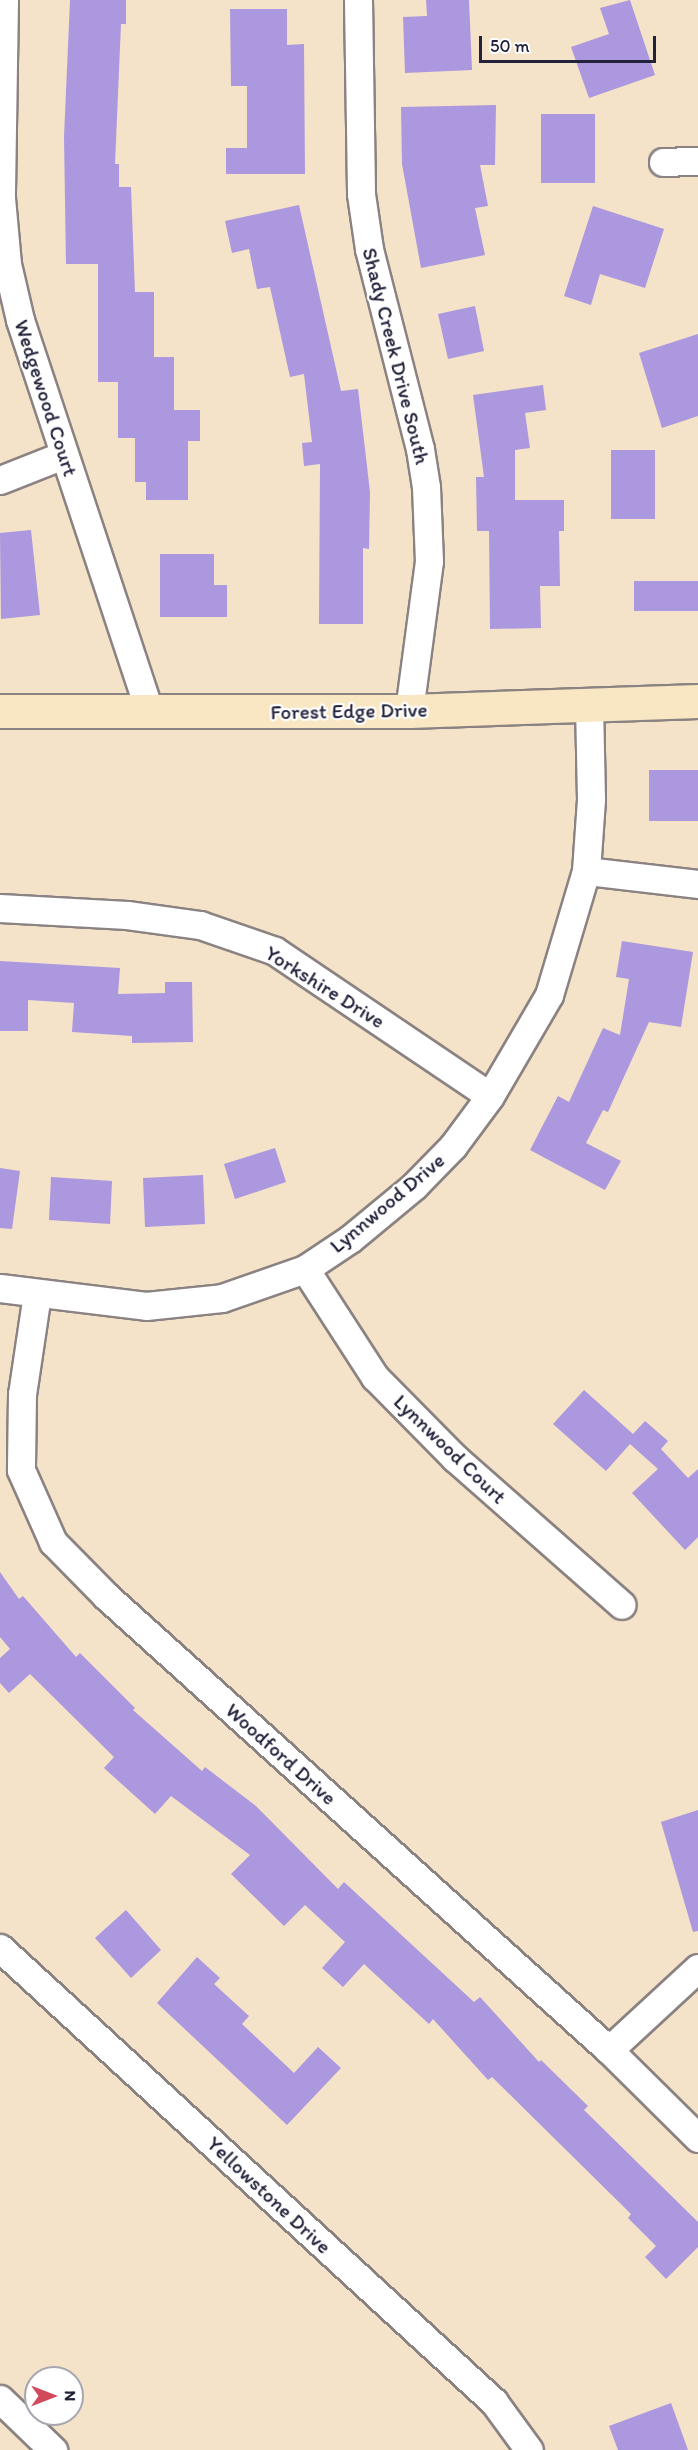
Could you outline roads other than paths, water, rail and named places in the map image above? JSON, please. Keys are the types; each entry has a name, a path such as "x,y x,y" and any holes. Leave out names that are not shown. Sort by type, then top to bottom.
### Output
{"street":[{"name":"Wedgewood Court","path":"4,0 1,198 7,264 20,320 150,713"},
{"name":"Shady Creek Drive South","path":"358,0 362,194 369,249 420,448 426,487 429,561 409,711"},
{"path":"663,162 698,161"},
{"path":"0,480 63,455"},
{"name":"Forest Edge Drive","path":"0,711 150,713 409,711 698,701"},
{"name":"Lynnwood Drive","path":"0,1288 146,1306 222,1298 305,1269 350,1239 414,1186 453,1146 490,1096 549,995 586,871 591,799 589,706"},
{"path":"586,871 698,884"},
{"name":"Yorkshire Drive","path":"0,908 127,915 200,925 275,951 490,1096"},
{"name":"Lynnwood Court","path":"305,1269 375,1377 455,1458 622,1605"},
{"name":"Woodford Drive","path":"37,1294 22,1394 21,1470 52,1542 106,1596 609,2050 698,2138"},
{"name":"Yellowstone Drive","path":"0,1948 494,2402 529,2450"},
{"path":"609,2050 698,1968"},
{"path":"0,2399 53,2450"}]}
